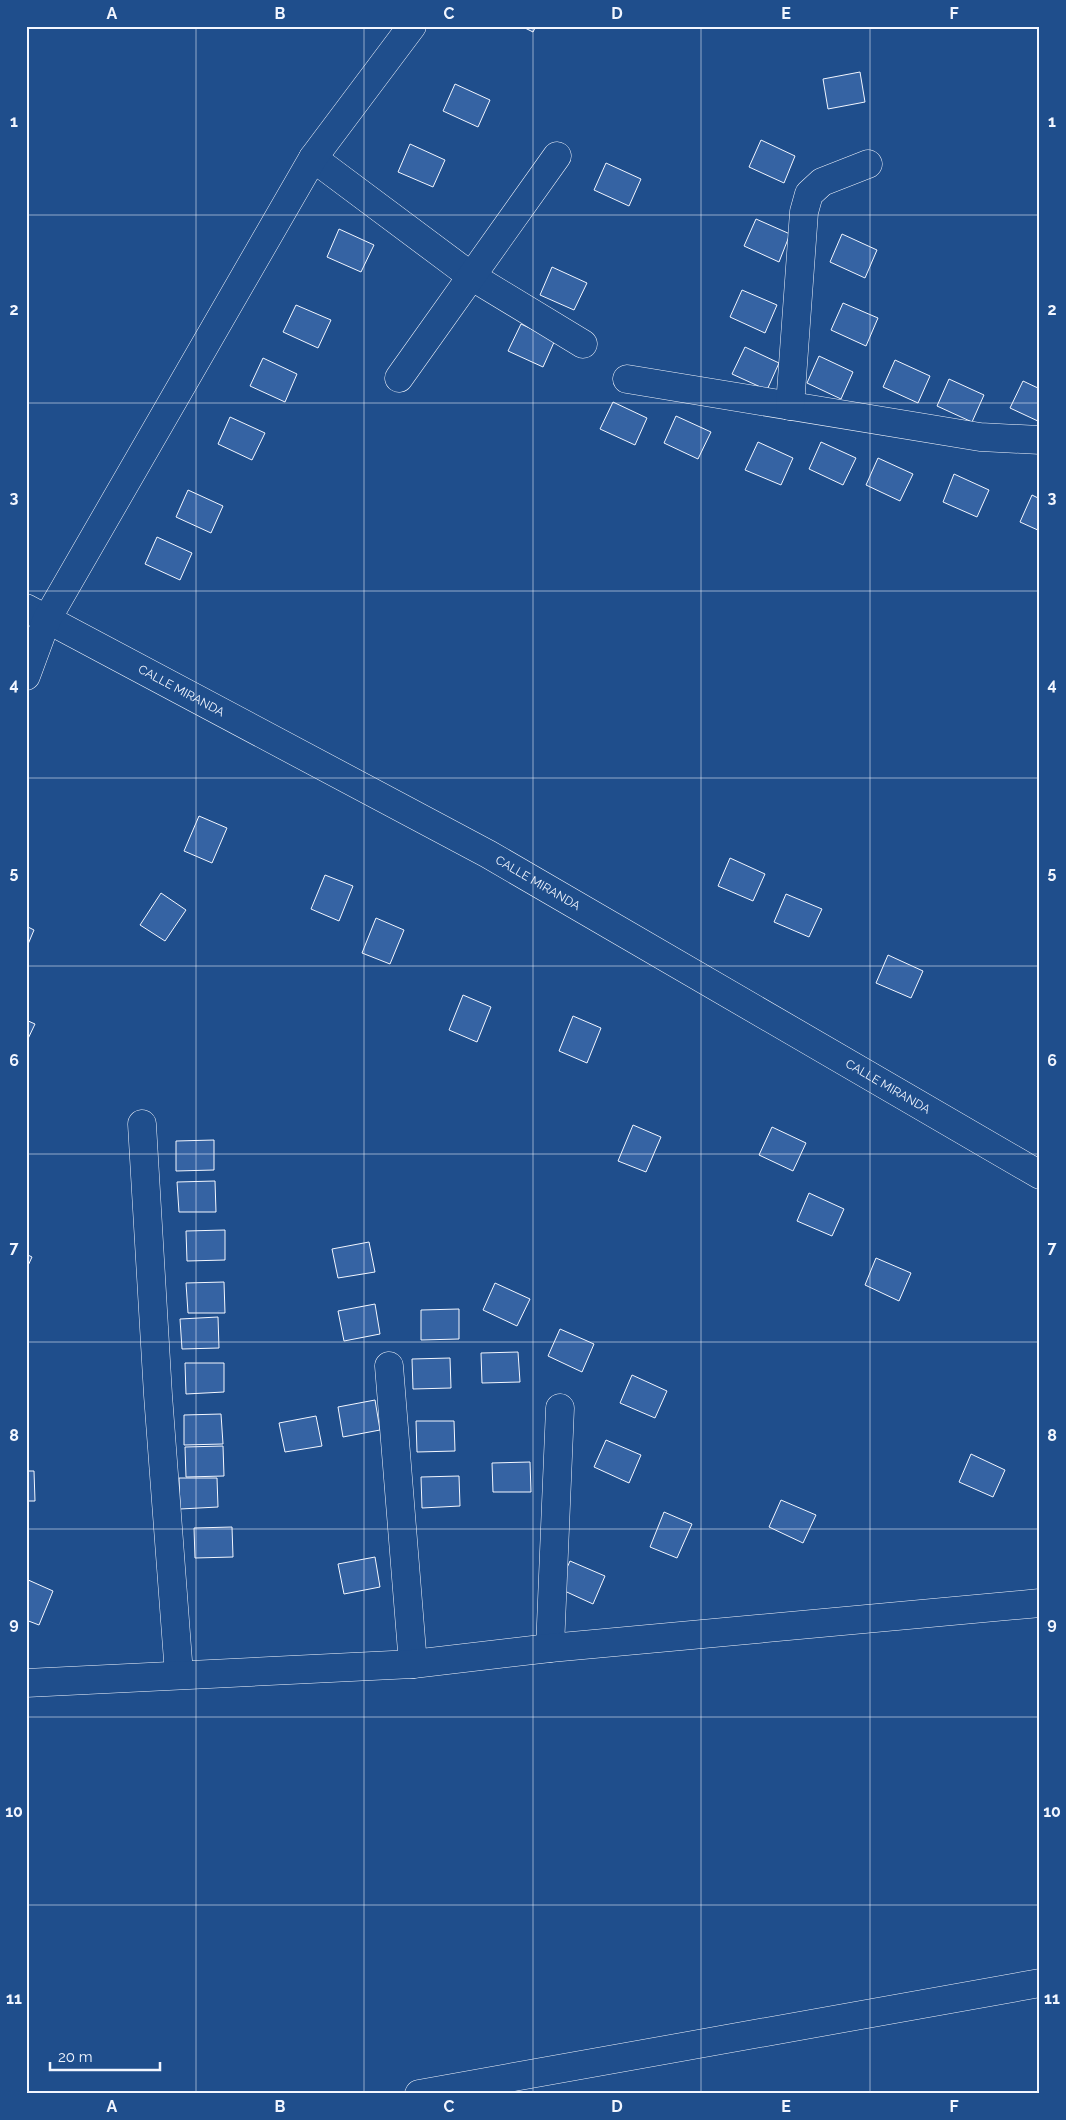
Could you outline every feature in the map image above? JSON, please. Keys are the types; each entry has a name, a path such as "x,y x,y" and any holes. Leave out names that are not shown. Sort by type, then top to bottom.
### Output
{"street":[{"path":"26,676 36,613 313,158 412,26"},
{"path":"399,378 557,156"},
{"path":"313,158 471,276 583,344"},
{"path":"790,406 804,212 809,194 822,182 868,164"},
{"path":"627,379 980,437 1040,440"},
{"name":"CALLE MIRANDA","path":"36,613 488,854 1040,1175"},
{"path":"142,1124 158,1395 179,1674"},
{"path":"389,1366 413,1664"},
{"path":"550,1648 560,1408"},
{"path":"26,1683 413,1664 550,1648 1040,1603"},
{"path":"419,2094 1040,1983"}],"building":[{"path":"521,26 536,26 533,32"},
{"path":"860,72 865,102 828,109 823,79"},
{"path":"455,84 490,100 478,127 443,111"},
{"path":"761,140 795,156 784,183 749,167"},
{"path":"410,144 445,160 433,187 398,172"},
{"path":"606,163 641,179 629,206 594,190"},
{"path":"756,219 790,234 779,262 744,246"},
{"path":"339,229 374,245 361,272 327,257"},
{"path":"842,234 877,250 865,278 830,262"},
{"path":"552,267 587,283 574,310 540,295"},
{"path":"742,290 777,305 765,333 730,317"},
{"path":"843,303 878,318 866,346 831,330"},
{"path":"296,305 331,320 318,348 283,332"},
{"path":"521,324 555,340 543,367 508,351"},
{"path":"745,347 779,363 767,390 732,374"},
{"path":"819,356 853,372 841,399 807,383"},
{"path":"263,358 297,374 285,402 250,386"},
{"path":"895,360 930,376 918,403 883,387"},
{"path":"949,379 984,395 972,422 937,406"},
{"path":"1023,381 1040,389 1040,422 1010,408"},
{"path":"613,402 647,418 635,445 600,429"},
{"path":"676,416 711,432 698,459 664,443"},
{"path":"230,417 265,433 252,460 218,444"},
{"path":"758,442 793,458 781,485 745,470"},
{"path":"821,442 856,458 843,485 809,469"},
{"path":"878,458 913,474 900,501 866,485"},
{"path":"954,474 989,490 977,517 943,502"},
{"path":"188,490 223,506 211,533 176,517"},
{"path":"1032,495 1040,499 1040,531 1020,522"},
{"path":"157,537 192,553 180,580 145,564"},
{"path":"199,816 227,828 212,863 184,851"},
{"path":"730,858 765,874 753,901 718,886"},
{"path":"325,875 353,886 339,921 311,909"},
{"path":"161,893 186,910 165,941 140,925"},
{"path":"786,894 822,909 809,937 774,922"},
{"path":"376,918 404,930 390,964 362,953"},
{"path":"26,926 34,930 26,949"},
{"path":"888,955 923,971 911,998 876,983"},
{"path":"463,995 491,1007 477,1042 449,1030"},
{"path":"573,1016 601,1028 587,1063 559,1051"},
{"path":"26,1020 35,1024 26,1043"},
{"path":"633,1125 661,1137 646,1172 618,1161"},
{"path":"772,1127 806,1143 793,1171 759,1155"},
{"path":"214,1140 214,1170 176,1171 176,1141"},
{"path":"215,1181 216,1212 179,1212 177,1182"},
{"path":"809,1193 844,1209 832,1236 797,1221"},
{"path":"225,1230 225,1260 187,1261 186,1231"},
{"path":"369,1242 375,1272 338,1278 332,1249"},
{"path":"26,1254 32,1257 26,1270"},
{"path":"876,1258 911,1273 899,1301 865,1285"},
{"path":"224,1282 225,1313 188,1313 186,1283"},
{"path":"495,1283 530,1299 517,1326 483,1310"},
{"path":"375,1304 380,1334 344,1341 338,1311"},
{"path":"459,1309 459,1339 421,1340 421,1310"},
{"path":"218,1317 219,1348 182,1349 180,1319"},
{"path":"560,1329 594,1344 582,1372 548,1356"},
{"path":"518,1352 520,1382 482,1383 481,1353"},
{"path":"450,1358 451,1388 413,1389 412,1359"},
{"path":"185,1363 224,1363 224,1392 186,1394"},
{"path":"632,1375 667,1391 655,1418 620,1403"},
{"path":"375,1400 380,1430 343,1437 338,1407"},
{"path":"221,1414 223,1444 184,1445 184,1415"},
{"path":"316,1416 322,1446 285,1452 279,1423"},
{"path":"416,1421 454,1421 455,1451 417,1452"},
{"path":"606,1440 641,1455 629,1483 594,1467"},
{"path":"223,1446 224,1476 186,1477 185,1447"},
{"path":"971,1454 1005,1470 993,1497 959,1482"},
{"path":"530,1462 531,1492 493,1492 492,1463"},
{"path":"26,1471 34,1471 35,1501 26,1501"},
{"path":"459,1476 460,1506 422,1508 421,1477"},
{"path":"179,1478 217,1478 218,1507 180,1509"},
{"path":"781,1500 816,1515 803,1543 769,1527"},
{"path":"664,1512 692,1524 677,1558 650,1547"},
{"path":"232,1527 233,1557 195,1558 194,1528"},
{"path":"375,1557 380,1587 344,1594 338,1564"},
{"path":"570,1561 605,1576 593,1604 558,1588"},
{"path":"26,1579 53,1591 39,1625 26,1620"}]}
